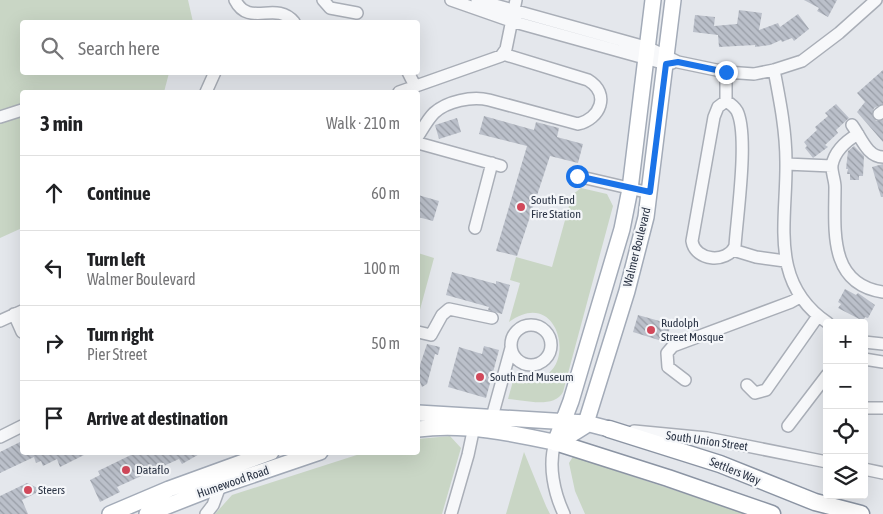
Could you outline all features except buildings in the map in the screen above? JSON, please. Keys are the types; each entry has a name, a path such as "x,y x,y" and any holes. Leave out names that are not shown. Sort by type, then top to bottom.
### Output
{"highway":[{"name":"Settlers Way","path":"608,429 712,461 815,502 861,514"},
{"path":"556,443 668,478 772,514"}],"main road":[{"name":"Walmer Boulevard","path":"556,443 611,271 630,189 653,0"},
{"name":"Walmer Boulevard","path":"586,423 627,291 650,192 670,60 672,0"},
{"path":"420,413 475,422 556,443 582,429 586,423 492,417 475,422 420,429"},
{"name":"South Union Street","path":"586,423 608,429"},
{"name":"Humewood Road","path":"110,514 264,455"},
{"name":"Humewood Road","path":"147,514 220,486 311,455"}],"street":[{"path":"236,0 239,6 249,9 277,3 283,4 293,20"},
{"path":"323,0 330,8 357,13"},
{"path":"451,0 514,10"},
{"path":"477,0 670,60 726,72 754,74 802,61 820,49 877,3"},
{"path":"404,90 497,59 503,54 514,10"},
{"path":"420,133 434,112 467,98 489,100 578,124 588,122 600,108 602,98 599,90 588,80 503,54"},
{"path":"747,385 755,393 766,390 823,320 800,297 785,261 783,224 786,164 785,136 774,70"},
{"path":"726,72 726,101"},
{"path":"207,90 214,75"},
{"path":"410,75 415,86"},
{"path":"726,101 734,107 739,117 742,157 733,250 725,256 708,257 696,251 692,241 714,117 718,107 726,101"},
{"path":"0,117 20,111"},
{"path":"883,157 870,154 855,130 840,147 832,166 835,186 834,232 843,265 851,278 858,284 867,290 883,292"},
{"path":"420,144 497,165 475,228"},
{"path":"786,164 832,166"},
{"path":"577,176 650,192"},
{"path":"733,250 756,258 785,261"},
{"path":"686,380 668,367 668,353 673,346 800,297"},
{"path":"420,332 431,335 442,315 449,309 492,318"},
{"path":"0,321 18,313"},
{"path":"868,342 883,344"},
{"path":"492,417 511,348"},
{"path":"868,360 883,362"},
{"path":"788,426 823,380"},
{"path":"868,408 883,408"},
{"path":"451,514 475,422"},
{"path":"0,436 20,427"},
{"name":"South Union Street","path":"608,429 707,438 823,461"},
{"path":"556,443 552,457 553,473 564,514"},
{"path":"868,470 883,473"},
{"path":"206,514 213,505 220,486"}],"green space":[{"path":"0,0 188,0 193,20 20,20 20,75 168,75 165,90 20,90 20,229 0,238"},
{"path":"581,188 607,194 613,206 563,392 559,397 546,402 508,399 515,374 536,378 551,371 558,358 559,342 554,327 544,316 529,313 509,322 520,283 510,280 516,257 552,267 572,195"},
{"path":"420,254 434,258 420,310"},
{"path":"450,436 461,448 442,514 215,514 232,495 357,455 420,455 420,439"},
{"path":"524,452 546,506 550,514 506,514"},
{"path":"574,455 581,455 610,469 747,514 585,514 575,491 569,463"}],"place":[{"name":"South End Fire Station","path":"521,207"},
{"name":"Rudolph Street Mosque","path":"651,330"},
{"name":"South End Museum","path":"480,377"},
{"name":"Dataflo","path":"126,470"},
{"name":"Steers","path":"28,490"}],"route":[{"path":"577,176 650,192 666,64 678,62 726,72"}]}
